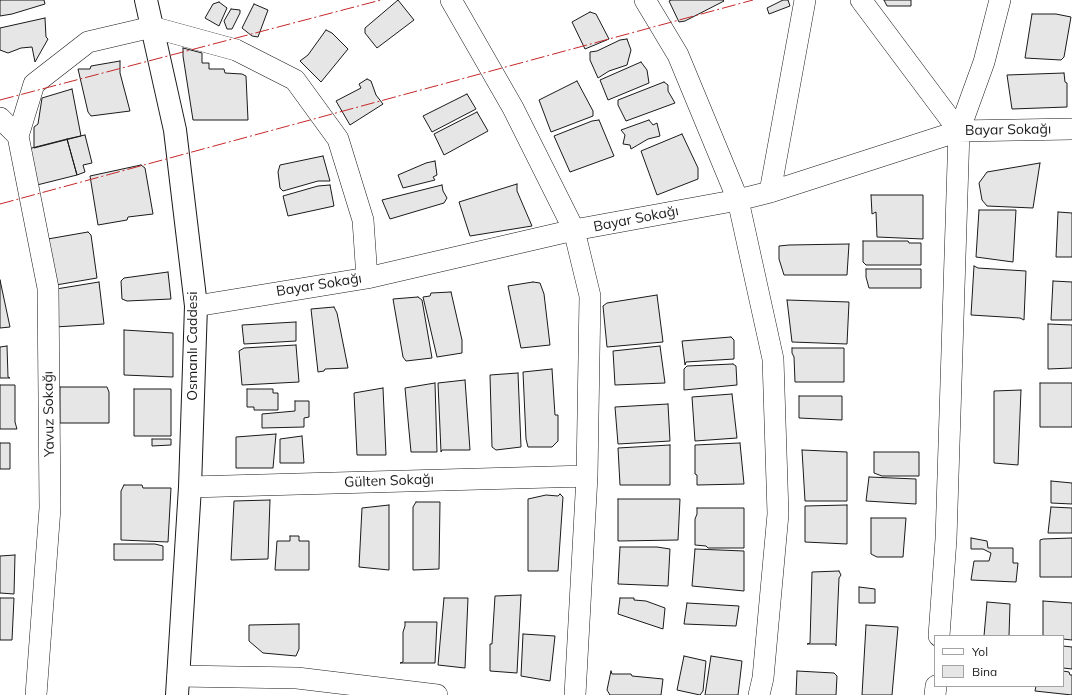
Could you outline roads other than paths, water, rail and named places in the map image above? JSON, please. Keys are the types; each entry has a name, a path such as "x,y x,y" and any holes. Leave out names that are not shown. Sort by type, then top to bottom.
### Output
{"main road":[{"name":"Osmanlı Caddesi","path":"146,0 175,130 196,306 190,487 178,686"}],"street":[{"path":"451,0 513,108 574,230 590,296 587,476 575,695"},
{"path":"645,0 678,55 738,200 773,359 778,514 763,678 759,695"},
{"path":"770,192 805,0"},
{"path":"861,0 959,131"},
{"path":"939,635 946,539 959,131 984,62 1000,0"},
{"path":"0,118 18,136 34,84 88,42 152,27 236,50 295,80 338,139 364,220 367,278"},
{"name":"Bayar Sokağı","path":"196,306 367,278 574,230 738,200 770,192 959,131 1072,129"},
{"name":"Yavuz Sokağı","path":"18,136 48,288 50,508 36,695"},
{"name":"Gülten Sokağı","path":"190,487 587,476"},
{"path":"178,686 297,678 437,695"}]}
